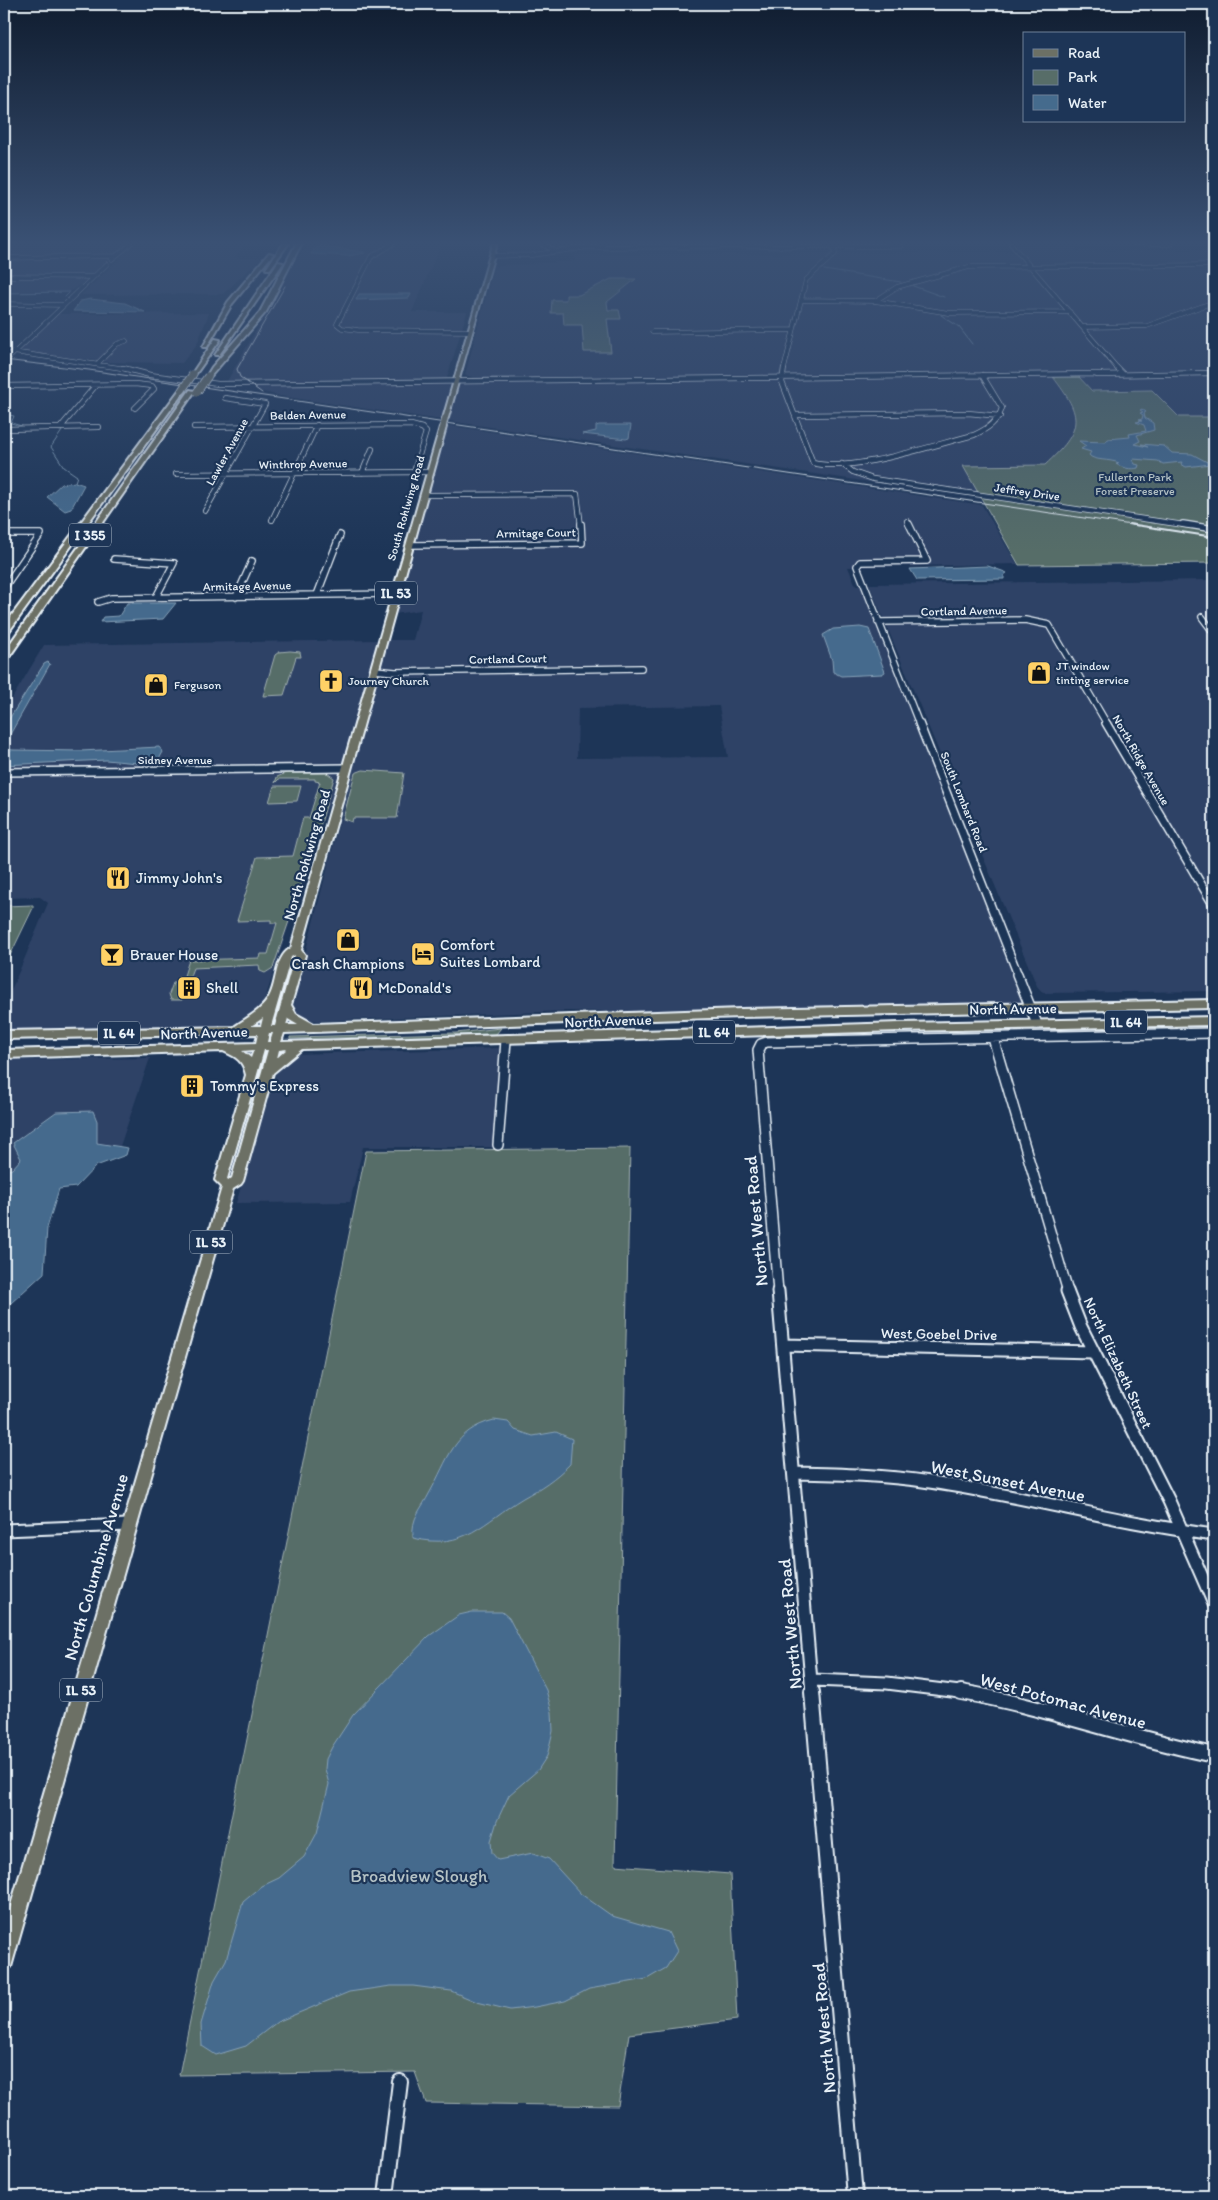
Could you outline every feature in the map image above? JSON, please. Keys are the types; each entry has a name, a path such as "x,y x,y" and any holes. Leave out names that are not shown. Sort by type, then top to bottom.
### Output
{"highway":[{"path":"190,374 205,347"},
{"name":"I 355","path":"4,632 211,347"},
{"path":"205,376 225,347"},
{"path":"205,376 232,347"},
{"name":"I 355","path":"4,658 205,376"}],"main road":[{"name":"South Rohlwing Road","path":"347,768 466,347"},
{"name":"North Rohlwing Road","path":"265,1030 287,955 296,950 347,768"},
{"name":"North Rohlwing Road","path":"280,1029 300,955 296,950"},
{"path":"228,1031 253,1021 275,996"},
{"name":"North Avenue","path":"4,1035 265,1030 516,1022 659,1015 1214,1004"},
{"path":"286,1005 292,1016 312,1028"},
{"name":"North Avenue","path":"4,1054 1037,1024 1214,1021"},
{"path":"506,1040 516,1022"},
{"name":"IL 53","path":"275,1046 280,1029"},
{"name":"IL 53","path":"260,1046 265,1030"},
{"path":"268,1071 300,1045"},
{"name":"North Columbine Avenue","path":"228,1186 221,1180 260,1046"},
{"name":"North Columbine Avenue","path":"4,1960 128,1525 228,1186 237,1181 275,1046"},
{"path":"223,1048 238,1052 244,1057 251,1065 251,1078"}],"street":[{"path":"4,362 19,347"},
{"path":"99,362 114,347"},
{"path":"790,347 783,378 795,415 968,413 1000,416 1001,404 982,375"},
{"path":"1099,347 1122,374"},
{"path":"4,357 13,352 99,362 150,374 228,384 1214,373"},
{"path":"4,386 143,384 152,386 154,389 135,408"},
{"path":"60,428 96,385"},
{"name":"Lawler Avenue","path":"205,511 265,404 225,398"},
{"name":"Jeffrey Drive","path":"795,415 814,463 822,464 842,464 875,460 974,435 985,430 1000,416"},
{"name":"Belden Avenue","path":"194,427 397,424 422,428"},
{"path":"272,520 317,425"},
{"path":"4,429 99,428"},
{"path":"414,472 426,432 422,428"},
{"path":"362,473 372,449"},
{"name":"Jeffrey Drive","path":"842,464 853,472 868,478 1214,529"},
{"name":"Winthrop Avenue","path":"176,474 431,472"},
{"name":"Armitage Court","path":"410,545 582,543 579,497 577,494 424,495"},
{"name":"South Lombard Road","path":"907,521 926,561 860,562 857,566 865,591 1037,1024"},
{"path":"4,534 41,534 4,588"},
{"path":"317,595 340,535"},
{"path":"114,560 174,563 156,598"},
{"path":"236,596 252,561"},
{"name":"Armitage Avenue","path":"98,602 112,598 396,594"},
{"path":"1204,619 1214,622"},
{"path":"1204,619 1214,633"},
{"name":"Cortland Avenue","path":"878,622 1025,620 1049,625"},
{"name":"North Ridge Avenue","path":"1049,625 1214,906"},
{"name":"Cortland Court","path":"375,670 395,672 641,668"},
{"name":"Sidney Avenue","path":"4,772 347,768"},
{"name":"North Avenue","path":"758,1050 761,1044 767,1042 1214,1033"},
{"name":"North Elizabeth Street","path":"993,1038 1064,1282 1093,1352 1184,1532 1214,1604"},
{"path":"498,1145 506,1040"},
{"name":"North West Road","path":"758,1050 813,1680 855,2196"},
{"name":"West Goebel Drive","path":"784,1345 1093,1352"},
{"name":"West Sunset Avenue","path":"794,1473 842,1474 948,1484 1109,1520 1214,1535"},
{"path":"4,1530 128,1525"},
{"name":"West Potomac Avenue","path":"813,1680 915,1686 1010,1701 1142,1740 1214,1755"},
{"path":"386,2196 400,2082"}],"shaded area":[{"path":"20,347 195,347 182,363 109,362 14,352"},
{"path":"247,347 456,347 447,378 226,383"},
{"path":"473,347 604,347 610,352 610,347 1214,347 1214,371 623,378 475,378 465,375"},
{"path":"1214,375 1214,417 1179,417 1152,390 1092,391 1079,377"},
{"path":"1053,377 1068,396 1077,418 1073,433 1063,449 1046,465 964,466 981,498 449,421 459,383"},
{"path":"453,383 442,420 280,396 260,391 251,385"},
{"path":"446,425 982,505 1017,564 848,567 856,586 862,586 1027,1004 737,1013 567,1011 318,1021 302,1019 297,1014 294,1005 308,942 387,640 413,640 421,610 394,614","holes":["719,706 728,757 577,758 578,708"]},
{"path":"1214,580 1214,991 1043,993 1037,986 869,584"},
{"path":"380,640 343,768 4,769 4,712 44,645"},
{"path":"343,772 320,827 265,999 259,1012 247,1022 225,1026 4,1031 4,1007 48,903 40,897 4,898 4,774"},
{"path":"503,1048 494,1147 363,1147 350,1202 236,1203 276,1074 284,1061 294,1054"},
{"path":"150,1058 118,1152 4,1208 4,1060"}],"green space":[{"path":"584,347 610,347 611,352 584,352"},
{"name":"Fullerton Park Forest Preserve","path":"1053,377 1079,377 1092,391 1152,390 1179,417 1214,417 1214,563 1019,565 963,466 1045,465 1058,453 1067,442 1075,423 1070,403"},
{"path":"279,652 300,652 301,657 296,657 284,695 263,696 275,655"},
{"path":"363,770 404,773 397,818 353,818 352,822 343,819 355,773"},
{"path":"286,773 327,773 334,778 312,854 273,968 265,973 260,971 259,965 193,968 188,981 184,982 181,994 184,994 182,1000 171,1000 169,994 173,983 182,982 189,960 260,958 261,954 268,954 277,923 271,923 271,920 237,921 257,857 293,856 303,818 309,818 320,782 315,781 315,779 279,779 275,783 277,777"},
{"path":"274,786 301,786 297,801 269,802"},
{"path":"33,905 33,908 4,968 4,906"},
{"path":"501,1028 496,1034 290,1039 290,1037 456,1033"},
{"name":"Broadview Slough","path":"630,1148 615,1865 730,1874 737,2020 629,2034 618,2106 426,2103 415,2072 179,2075 366,1151"}],"water":[{"path":"1142,409 1146,412 1144,413 1145,418 1153,423 1154,430 1137,435 1140,441 1134,444 1148,447 1141,444 1164,446 1172,453 1192,454 1211,464 1186,467 1181,464 1182,462 1163,464 1158,461 1133,459 1135,464 1139,465 1138,468 1130,469 1116,464 1119,463 1091,457 1089,455 1091,452 1081,449 1086,446 1079,441 1106,442 1108,439 1130,437 1129,434 1146,431 1144,425 1136,422 1142,421 1139,420 1142,419 1143,415 1140,413 1143,412 1140,410"},
{"path":"631,425 629,438 582,434 596,431 596,426"},
{"path":"75,482 84,485 71,509 65,511 47,497 61,484"},
{"path":"988,566 1007,573 1004,575 1004,579 917,580 910,569"},
{"path":"127,603 176,603 163,619 100,622 103,617 119,616"},
{"path":"860,627 869,629 885,672 882,674 841,676 833,672 832,660 823,635 833,629"},
{"path":"48,662 50,664 4,745 4,727 44,664"},
{"path":"4,745 5,749 13,750 81,751 159,747 163,752 159,759 147,764 106,760 4,765"},
{"path":"93,1111 97,1121 97,1143 128,1148 126,1155 96,1166 76,1187 59,1189 47,1228 44,1273 11,1303 4,1304 4,1171 12,1169 21,1159 13,1143 56,1112"},
{"path":"494,1420 508,1422 515,1430 533,1436 556,1432 572,1439 570,1464 548,1483 472,1532 446,1541 413,1538 417,1514 453,1448 469,1431"},
{"path":"472,1612 502,1612 509,1618 546,1690 552,1712 553,1731 547,1756 538,1770 509,1795 497,1821 491,1841 492,1853 498,1860 533,1853 549,1859 581,1894 612,1916 668,1932 677,1951 666,1968 647,1979 589,1989 565,2001 535,2007 510,2010 477,2002 451,1991 413,1986 391,1986 349,1992 277,2022 246,2046 216,2055 202,2046 201,2024 214,1981 226,1960 243,1902 262,1886 279,1878 304,1857 317,1833 329,1784 325,1769 326,1759 332,1747 353,1715 429,1636 459,1615"}],"waterway":[{"path":"4,414 14,416 11,423 25,427"},
{"path":"59,430 62,431 51,447 64,467 77,476 75,482"}],"railway":[{"path":"250,347 237,369 240,377 262,393"},
{"path":"4,360 89,370 1138,526"},
{"path":"1129,524 1214,537"}],"place":[{"name":"JT window tinting service","path":"1039,673"},
{"name":"Journey Church","path":"331,681"},
{"name":"Ferguson","path":"156,685"},
{"name":"Jimmy John's","path":"118,878"},
{"name":"Crash Champions","path":"348,940"},
{"name":"Comfort Suites Lombard","path":"423,954"},
{"name":"Brauer House","path":"112,955"},
{"name":"Shell","path":"189,988"},
{"name":"McDonald's","path":"361,988"},
{"name":"Tommy's Express","path":"192,1086"}]}
